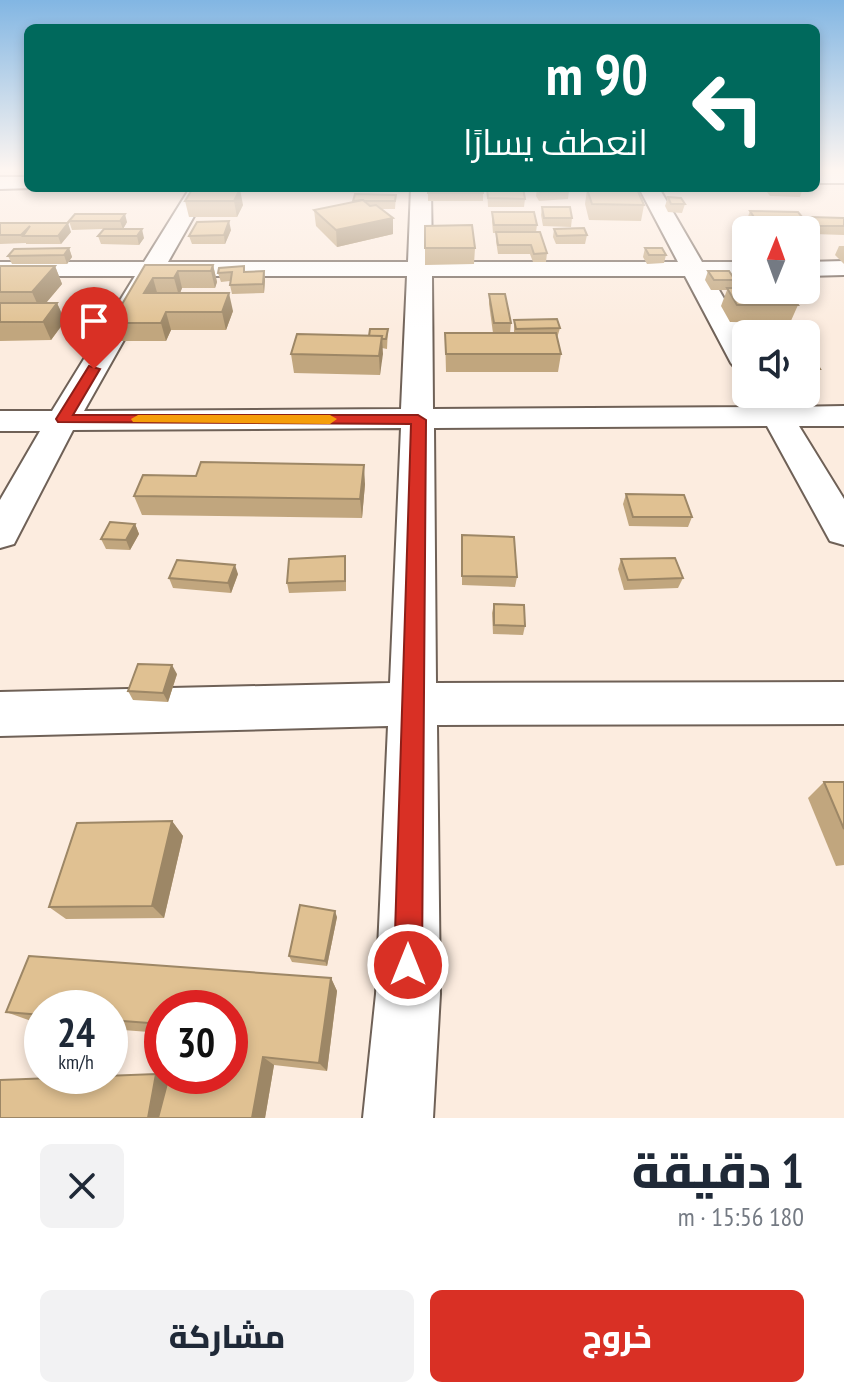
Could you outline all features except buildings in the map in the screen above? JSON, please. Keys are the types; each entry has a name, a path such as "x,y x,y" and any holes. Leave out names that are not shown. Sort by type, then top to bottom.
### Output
{"street":[{"path":"0,534 63,419 180,223"},
{"path":"398,1118 408,994 421,223"},
{"path":"668,223 732,338"},
{"path":"820,269 844,268"},
{"path":"0,269 732,269"},
{"path":"0,421 418,420 732,408"},
{"path":"772,408 844,531"},
{"path":"786,408 844,416"},
{"path":"0,714 411,704 844,703"}],"slow traffic":[{"path":"138,419 330,419"}],"route":[{"path":"94,369 63,419 418,420 408,965"}]}
